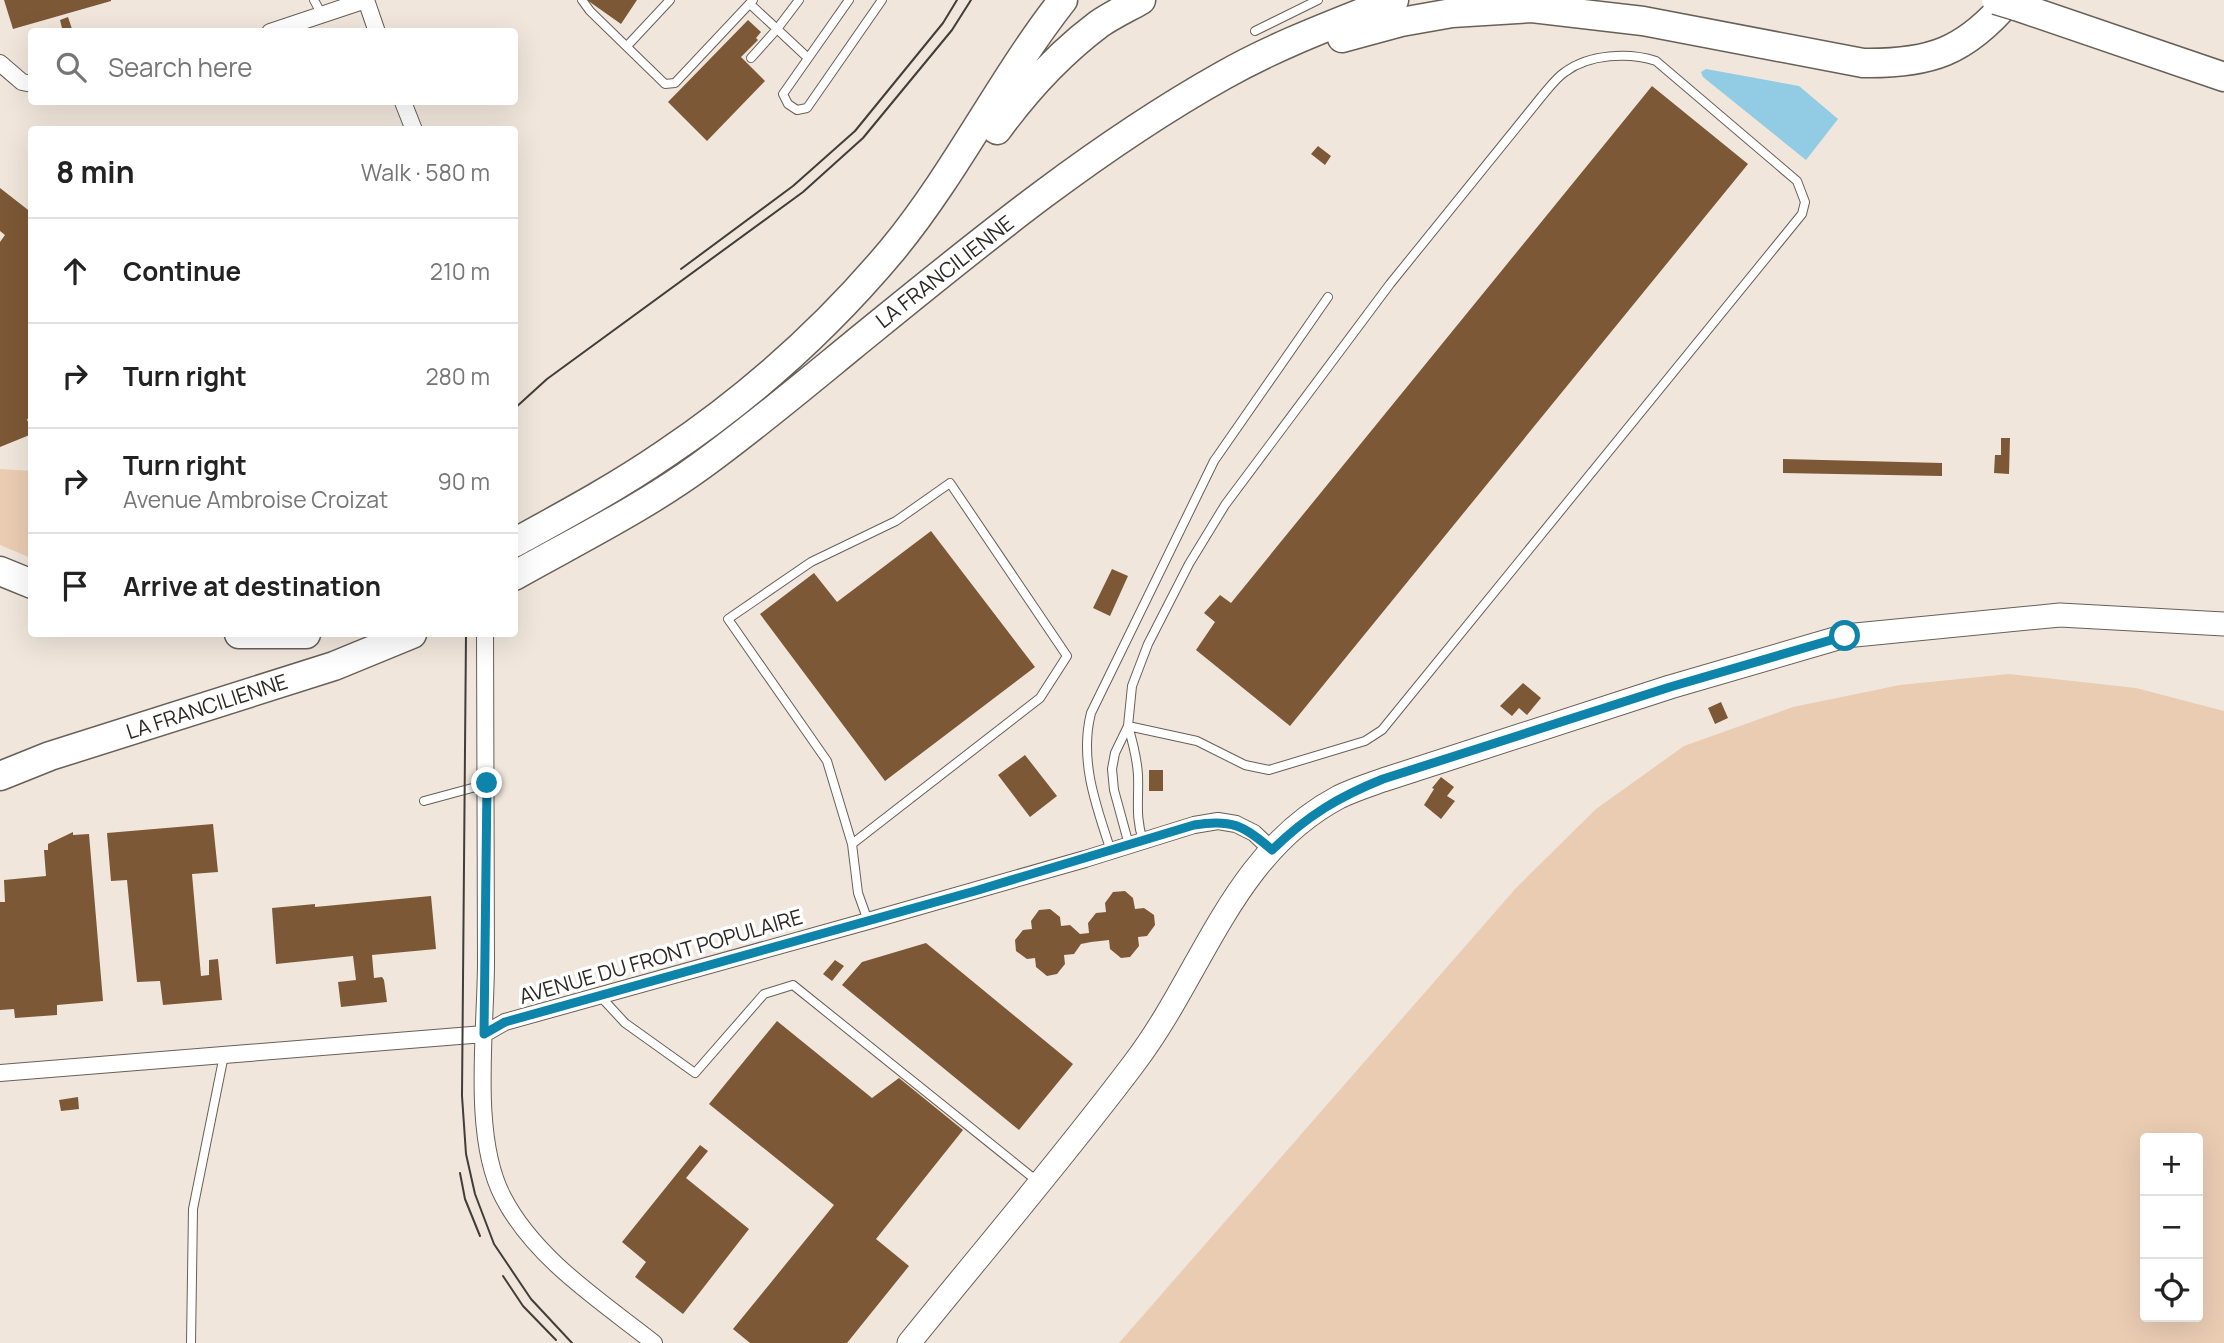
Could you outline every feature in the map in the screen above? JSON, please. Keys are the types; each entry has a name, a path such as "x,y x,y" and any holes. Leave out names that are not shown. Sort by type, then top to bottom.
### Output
{"highway":[{"name":"LA FRANCILIENNE","path":"523,538 664,455 767,377 808,341 893,249 950,173 965,145 1063,0"},
{"path":"950,173 978,156 1027,90 1059,57 1100,23 1141,0"},
{"name":"LA FRANCILIENNE","path":"523,571 616,520 701,465 764,418 956,262 1070,176 1262,41 1394,0"},
{"path":"1262,41 1304,52 1348,35 1401,22 1452,13 1532,8 1643,21 1863,63 1895,64 1955,48 1973,37 2008,1 2224,77"},
{"path":"0,571 28,582"},
{"path":"0,590 28,600"},
{"name":"LA FRANCILIENNE","path":"0,776 50,756 334,666 406,637"}],"main road":[{"path":"909,1343 1158,1031 1227,907 1255,868 1298,825 1324,806 1383,779 1670,687 1845,636 2060,615 2224,624"}],"street":[{"path":"282,28 366,0 376,28"},
{"path":"0,63 22,82 28,83"},
{"path":"403,105 412,126"},
{"path":"485,637 487,783 484,1034 486,1145 491,1168 503,1197 519,1222 541,1248 654,1343"},
{"name":"AVENUE DU FRONT POPULAIRE","path":"0,1073 484,1034 505,1022 868,921 1194,825 1218,821 1236,824 1254,833 1272,850"}],"lane":[{"path":"314,0 322,15"},
{"path":"582,0 665,84 675,83 752,2 808,58"},
{"path":"627,46 670,0"},
{"path":"751,58 799,0"},
{"path":"849,0 783,94 788,104 797,110 807,108 880,1"},
{"path":"1262,41 1318,0"},
{"path":"1128,726 1198,741 1245,765 1269,770 1365,741 1382,730 1802,215 1805,202 1797,181 1656,61 1639,55 1620,55 1580,64 1564,72 1390,284 1225,505 1189,564 1148,644 1132,686 1128,726 1115,753 1112,769 1114,790 1136,843"},
{"path":"1111,851 1086,760 1086,733 1091,713 1214,461 1328,297"},
{"path":"852,844 1040,698 1067,656 950,483 896,521 811,562 728,619 827,761 852,844 858,893 868,921"},
{"path":"1128,726 1135,748 1138,775 1136,843"},
{"path":"424,800 487,783"},
{"path":"600,996 625,1023 695,1073 764,994 793,985 1039,1182"},
{"path":"191,1343 193,1209 224,1055"}],"shaded area":[{"path":"0,469 28,471 28,557 0,545"},
{"path":"2009,674 2136,688 2224,711 2224,1343 1119,1343 1516,888 1596,809 1684,746 1793,707 1900,685"}],"water":[{"path":"1706,69 1799,86 1838,119 1806,160 1703,77 1701,72"}],"building":[{"path":"4,0 111,0 111,1 13,29"},
{"path":"587,0 637,0 621,24"},
{"path":"68,17 72,28 62,28 60,20"},
{"path":"748,20 761,32 756,38 758,40 741,57 765,81 707,141 668,102"},
{"path":"1652,86 1748,164 1290,726 1196,650 1215,622 1204,613 1220,595 1231,603"},
{"path":"1318,146 1331,156 1325,165 1311,154"},
{"path":"0,188 28,210 28,436 0,447 0,242 5,235 0,231"},
{"path":"2001,438 2010,438 2009,474 1994,473 1995,455 2001,455"},
{"path":"1783,459 1942,463 1942,476 1783,473"},
{"path":"931,531 1035,667 885,781 760,614 814,573 837,602"},
{"path":"1112,569 1128,576 1110,616 1093,608"},
{"path":"1523,683 1541,698 1527,715 1519,708 1512,716 1500,706"},
{"path":"1721,702 1728,718 1715,724 1708,708"},
{"path":"1025,755 1057,796 1030,817 998,775"},
{"path":"1149,770 1163,770 1163,791 1149,791"},
{"path":"1441,777 1454,787 1447,796 1455,801 1441,819 1424,805"},
{"path":"213,824 218,872 192,874 201,976 209,975 209,960 218,959 222,1000 163,1005 160,981 137,982 127,880 111,881 107,833"},
{"path":"73,832 73,835 89,834 103,1001 57,1005 57,1015 15,1018 14,1009 0,1010 0,902 5,902 4,880 46,876 44,850 48,850 48,844"},
{"path":"1125,891 1133,898 1135,909 1144,908 1154,915 1155,925 1147,936 1138,937 1139,946 1130,957 1121,958 1110,949 1109,940 1081,944 1074,954 1064,955 1065,964 1057,974 1047,976 1036,967 1035,958 1027,959 1016,951 1015,940 1023,930 1032,929 1031,921 1039,910 1050,909 1060,917 1061,926 1070,925 1080,934 1089,933 1088,923 1096,913 1106,912 1105,903 1113,892"},
{"path":"431,896 436,949 372,955 374,978 382,977 384,980 387,1002 341,1007 338,982 356,980 353,956 276,964 272,908 315,904 315,907"},
{"path":"926,943 1073,1064 1019,1130 842,985 862,962"},
{"path":"835,960 844,966 832,981 823,974"},
{"path":"777,1021 872,1098 899,1078 963,1130 876,1239 909,1266 847,1343 750,1343 733,1329 834,1205 709,1104"},
{"path":"78,1097 79,1109 61,1111 59,1100"},
{"path":"700,1145 708,1151 686,1178 749,1229 683,1314 635,1277 646,1262 622,1242"}],"tram line":[{"path":"681,269 793,186 855,131 943,23 957,0"},
{"path":"518,405 547,379 803,192 863,138 952,30 971,0"},
{"path":"466,637 462,1096 466,1154 475,1194 494,1244 531,1299 572,1343"},
{"path":"460,1173 465,1199 480,1236"},
{"path":"503,1276 523,1306 556,1340"}],"route":[{"path":"487,783 484,1034 505,1022 975,891 1194,825 1218,821 1236,824 1254,833 1272,850 1298,825 1324,806 1383,779 1670,687 1845,636"}]}
